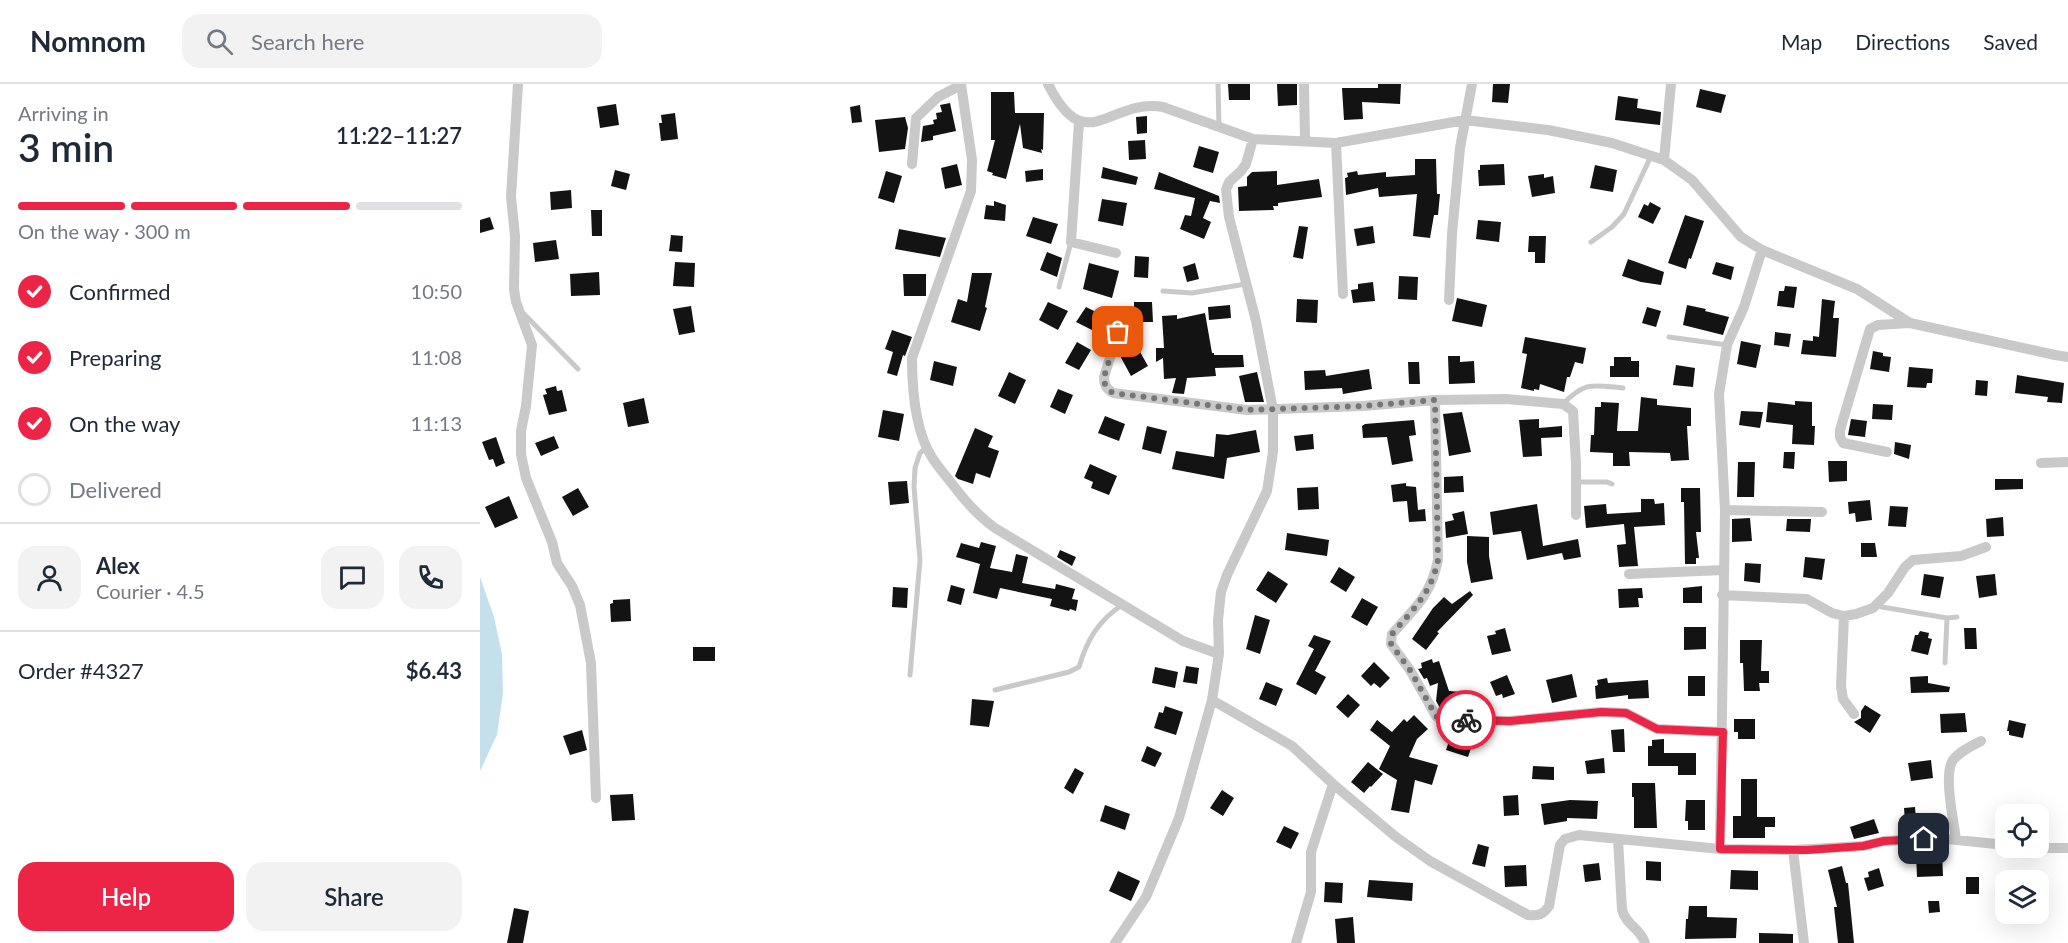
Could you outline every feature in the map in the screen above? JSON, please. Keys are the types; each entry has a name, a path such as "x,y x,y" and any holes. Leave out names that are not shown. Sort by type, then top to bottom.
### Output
{"street":[{"path":"518,84 511,197 515,236 514,289 532,345 526,406 521,430 521,454 526,478 552,542 557,563 572,586 580,605 591,663 596,798"},
{"path":"912,164 916,118 938,97 961,84 972,160 970,190 912,358 912,378 917,409 932,457 983,519 1183,641 1219,654"},
{"path":"1048,84 1062,107 1079,122 1095,123 1144,106 1154,105 1253,139 1335,143 1465,120 1570,134 1612,143 1664,160 1692,180 1741,237 1762,250 1857,289 1910,323"},
{"path":"1304,84 1305,140"},
{"path":"1449,300 1460,147 1472,84"},
{"path":"1664,160 1671,84"},
{"path":"1079,122 1071,242 1116,253"},
{"path":"1115,943 1146,897 1179,818 1212,700 1219,654 1218,620 1221,592 1267,491 1274,452 1272,410 1256,321 1229,217 1226,190 1229,182 1246,164 1253,139"},
{"path":"1335,143 1343,294"},
{"path":"1720,849 1725,510 1719,394 1727,345 1744,307 1762,250"},
{"path":"1887,453 1844,443 1840,437 1840,430 1870,329 1878,325 1910,323 2068,357"},
{"path":"1118,332 1104,377 1104,384 1113,393 1247,410 1363,406 1435,400 1506,399 1563,404 1573,411 1576,515"},
{"path":"1435,400 1438,560 1436,573 1426,596 1392,634 1390,640 1436,716 1441,720 1510,721 1601,712 1626,713 1657,729 1723,732"},
{"path":"2041,464 2068,462"},
{"path":"1725,510 1822,512"},
{"path":"1722,595 1807,599 1832,613 1844,616 1856,614 1873,608 1888,593 1905,567 1913,560 1961,556 1986,547"},
{"path":"1629,574 1723,570"},
{"path":"1844,616 1841,686 1843,699 1854,714"},
{"path":"1212,700 1292,746 1396,837 1430,861 1528,915 1538,916 1549,906 1560,845 1565,839 1588,835 1720,849 1793,850 1863,846 1902,840 1956,840 1995,844"},
{"path":"1956,840 1949,773 1952,762 1960,753 1981,741"},
{"path":"1296,943 1311,892 1311,852 1333,784"},
{"path":"1618,839 1622,910 1624,918 1643,936 1644,943"},
{"path":"2049,848 2068,848"},
{"path":"1793,850 1804,943"}],"lane":[{"path":"1218,84 1220,120 1218,128"},
{"path":"1591,242 1612,227 1624,214 1651,156"},
{"path":"1059,287 1071,242"},
{"path":"1163,291 1192,292 1246,284"},
{"path":"520,313 526,316 578,369"},
{"path":"1669,338 1727,345"},
{"path":"1563,404 1583,387 1593,385 1623,388"},
{"path":"910,675 920,560 914,477 920,453 927,447"},
{"path":"1576,482 1612,484"},
{"path":"1877,604 1882,607 1947,618 1957,617"},
{"path":"994,690 1069,672 1079,667 1086,646 1106,615 1122,605"},
{"path":"1945,663 1947,618"}],"water":[{"path":"480,577 494,617 502,654 503,693 497,735 480,771"}],"building":[{"path":"1228,84 1250,84 1250,100 1229,100"},
{"path":"1277,84 1297,84 1297,105 1278,106"},
{"path":"1378,84 1401,84 1400,104 1362,102 1363,119 1344,120 1342,88 1378,88"},
{"path":"1493,84 1510,84 1508,103 1492,102"},
{"path":"1700,89 1726,95 1721,113 1696,107"},
{"path":"991,92 1014,92 1015,113 1044,113 1042,153 1023,148 1020,124 1006,179 987,171 995,140 991,140"},
{"path":"1618,96 1638,99 1637,108 1661,112 1660,125 1615,120"},
{"path":"950,103 956,131 933,136 933,140 921,142 923,126 934,124 933,120 937,119 936,113 942,112 940,105"},
{"path":"616,104 619,125 600,128 597,107"},
{"path":"860,105 862,122 852,123 850,107"},
{"path":"675,113 678,139 661,141 659,123 662,123 661,115"},
{"path":"1147,116 1147,133 1137,134 1136,117"},
{"path":"905,117 908,128 905,149 879,152 875,120"},
{"path":"1145,140 1146,159 1129,160 1128,141"},
{"path":"1199,146 1219,152 1213,173 1193,167"},
{"path":"1415,159 1436,159 1437,194 1440,194 1438,215 1434,215 1430,238 1413,236 1417,194 1379,197 1378,188 1346,195 1347,173 1357,171 1358,175 1386,172 1386,177 1415,175"},
{"path":"957,164 962,185 945,189 941,168"},
{"path":"1504,164 1505,185 1479,186 1480,165"},
{"path":"1595,165 1617,170 1613,192 1590,188"},
{"path":"1103,167 1138,177 1136,185 1101,178"},
{"path":"1043,169 1043,180 1026,182 1025,171"},
{"path":"615,170 630,174 626,190 611,186"},
{"path":"886,171 902,176 894,203 878,198"},
{"path":"1277,171 1277,185 1319,179 1322,197 1278,203 1278,206 1273,206 1274,210 1239,211 1238,187 1247,186 1247,177 1252,172"},
{"path":"1159,172 1219,196 1220,203 1210,201 1203,218 1211,222 1204,239 1180,229 1185,215 1191,216 1195,198 1154,189"},
{"path":"1544,174 1544,178 1553,176 1555,193 1532,197 1528,176"},
{"path":"571,190 572,208 551,210 550,192"},
{"path":"1102,199 1127,203 1123,226 1098,221"},
{"path":"994,201 1006,205 1005,221 984,219 986,205 994,206"},
{"path":"1650,202 1661,208 1653,224 1638,217 1644,204 1648,206"},
{"path":"591,210 602,210 602,236 592,236"},
{"path":"1685,215 1704,221 1686,269 1668,263"},
{"path":"490,217 494,229 480,233 480,220"},
{"path":"1033,217 1058,224 1051,244 1026,236"},
{"path":"1478,220 1501,222 1499,242 1476,239"},
{"path":"1299,226 1308,227 1303,259 1293,257"},
{"path":"1373,226 1375,243 1357,246 1354,229"},
{"path":"899,229 946,238 940,257 895,249"},
{"path":"671,235 683,236 682,252 669,251"},
{"path":"1529,236 1546,236 1545,263 1535,263 1535,252 1528,252"},
{"path":"556,240 559,259 535,262 533,243"},
{"path":"1047,252 1062,258 1057,277 1040,270"},
{"path":"1135,256 1149,257 1148,278 1134,277"},
{"path":"1628,259 1664,272 1661,285 1622,276"},
{"path":"675,262 695,263 694,287 673,286"},
{"path":"1716,262 1734,267 1731,280 1712,274"},
{"path":"1089,263 1119,271 1112,298 1083,289"},
{"path":"1195,263 1199,279 1187,282 1183,267"},
{"path":"599,272 600,295 571,296 570,274"},
{"path":"972,273 992,273 985,307 987,308 980,331 951,322 958,299 967,302"},
{"path":"903,274 926,274 926,296 904,296"},
{"path":"1399,276 1418,277 1417,300 1398,299"},
{"path":"1373,282 1375,301 1353,303 1351,290 1358,289 1358,284"},
{"path":"1785,286 1797,287 1794,308 1777,306 1779,291 1784,291"},
{"path":"1457,298 1487,305 1482,327 1452,321"},
{"path":"1297,299 1318,300 1317,323 1296,322"},
{"path":"1822,299 1835,301 1833,318 1839,318 1836,357 1801,354 1803,340 1813,341 1813,336 1819,337"},
{"path":"1048,302 1068,311 1058,330 1039,320"},
{"path":"1134,302 1152,302 1153,322 1134,322"},
{"path":"1230,305 1231,318 1209,320 1208,307"},
{"path":"1687,305 1729,317 1723,335 1683,325"},
{"path":"691,306 695,332 679,335 673,309"},
{"path":"1086,307 1100,314 1092,330 1076,322"},
{"path":"1647,307 1661,311 1656,327 1642,323"},
{"path":"1205,313 1212,353 1214,355 1243,355 1244,367 1215,368 1216,376 1187,378 1184,394 1172,393 1176,378 1164,379 1163,358 1156,362 1156,348 1164,348 1162,316 1177,315 1177,319"},
{"path":"892,330 912,337 905,356 903,355 897,376 887,373 893,352 885,349"},
{"path":"1775,332 1791,334 1789,347 1774,345"},
{"path":"1525,337 1586,348 1583,364 1575,362 1570,377 1567,377 1564,392 1540,384 1539,390 1521,388 1527,354 1522,353"},
{"path":"1741,341 1761,345 1756,368 1737,364"},
{"path":"1077,342 1091,350 1079,370 1065,363"},
{"path":"1129,349 1131,354 1139,350 1148,366 1131,376 1119,354"},
{"path":"1873,351 1891,357 1889,372 1870,369"},
{"path":"1448,356 1460,356 1460,362 1474,361 1475,383 1449,384"},
{"path":"1614,357 1631,357 1631,361 1639,361 1639,377 1610,377 1610,366 1614,366"},
{"path":"934,361 957,367 953,386 930,380"},
{"path":"1408,362 1419,362 1420,384 1409,384"},
{"path":"1676,365 1695,368 1693,387 1673,385"},
{"path":"1909,367 1933,369 1932,383 1927,383 1926,388 1907,387"},
{"path":"1369,369 1372,389 1343,394 1342,388 1305,390 1304,371 1325,370 1326,376"},
{"path":"1009,372 1026,380 1015,404 998,396"},
{"path":"1257,372 1264,402 1245,402 1239,376"},
{"path":"2017,375 2064,383 2062,403 2047,402 2048,397 2015,393"},
{"path":"1976,380 1988,381 1987,396 1975,395"},
{"path":"556,386 557,391 562,390 567,411 549,415 543,395 547,394 545,389"},
{"path":"1058,389 1073,395 1065,414 1050,407"},
{"path":"1641,397 1657,399 1657,405 1691,408 1691,426 1687,426 1689,460 1671,461 1670,453 1629,452 1630,466 1613,466 1613,453 1590,452 1591,435 1594,435 1595,407 1601,407 1601,402 1619,403 1617,431 1638,431"},
{"path":"644,398 649,423 628,427 623,403"},
{"path":"1795,401 1812,402 1812,426 1815,426 1814,445 1792,444 1793,425 1766,422 1768,402 1795,405"},
{"path":"1873,404 1893,405 1892,420 1872,419"},
{"path":"883,410 904,414 899,441 878,437"},
{"path":"1741,411 1763,412 1760,428 1739,425"},
{"path":"1462,412 1471,452 1449,456 1443,414"},
{"path":"1105,416 1125,424 1119,441 1098,433"},
{"path":"1539,419 1539,428 1562,426 1562,437 1541,438 1542,456 1523,457 1519,420"},
{"path":"1851,419 1867,421 1865,437 1848,435"},
{"path":"1414,420 1416,435 1409,436 1413,461 1392,465 1387,437 1363,438 1362,426 1365,424"},
{"path":"1147,426 1167,431 1161,454 1142,449"},
{"path":"975,428 993,436 988,447 999,451 990,478 976,473 973,484 955,476"},
{"path":"1256,430 1260,452 1227,458 1224,479 1172,469 1176,451 1214,457 1216,434 1228,435"},
{"path":"1313,434 1314,449 1296,451 1294,436"},
{"path":"554,436 559,448 541,456 535,443"},
{"path":"496,437 505,463 496,467 493,459 489,460 482,442"},
{"path":"1895,442 1911,445 1909,459 1894,454"},
{"path":"1784,452 1795,452 1794,469 1783,468"},
{"path":"1828,461 1847,461 1847,481 1829,482"},
{"path":"1738,462 1755,462 1754,497 1737,497"},
{"path":"1090,464 1117,476 1109,495 1091,488 1093,482 1084,478"},
{"path":"1463,476 1464,492 1444,493 1444,477"},
{"path":"1995,479 2023,479 2023,489 1995,490"},
{"path":"907,481 909,503 890,505 888,482"},
{"path":"1406,483 1406,486 1416,487 1418,510 1425,509 1426,521 1409,522 1407,501 1393,502 1391,485"},
{"path":"1318,487 1319,509 1298,510 1297,488"},
{"path":"578,488 589,507 573,516 562,497"},
{"path":"1681,488 1700,488 1701,532 1696,532 1699,558 1696,558 1696,564 1685,564 1684,502 1681,502"},
{"path":"509,496 518,518 495,528 485,507"},
{"path":"1641,499 1654,499 1655,504 1664,503 1665,525 1634,527 1638,566 1619,567 1617,545 1626,544 1624,524 1586,528 1584,506 1606,504 1607,514 1641,512"},
{"path":"1870,500 1872,520 1856,522 1855,513 1849,514 1848,502"},
{"path":"1537,504 1543,546 1578,539 1581,557 1564,560 1562,553 1527,560 1521,531 1493,535 1490,512"},
{"path":"1890,506 1908,507 1906,527 1888,526"},
{"path":"1464,511 1468,534 1446,538 1445,522 1454,520 1452,514"},
{"path":"2003,517 2004,536 1987,537 1986,519"},
{"path":"1750,518 1752,541 1732,542 1732,519"},
{"path":"1787,519 1811,519 1810,532 1786,531"},
{"path":"1287,533 1329,540 1327,556 1285,550"},
{"path":"1467,536 1489,537 1489,556 1493,579 1471,583 1467,562"},
{"path":"981,542 996,546 990,568 1012,572 1016,554 1028,557 1022,583 1055,589 1056,584 1075,589 1072,599 1078,600 1076,611 1050,606 1052,599 1000,588 997,599 973,593 980,564 956,557 961,543 979,548"},
{"path":"1861,543 1875,543 1877,557 1861,557"},
{"path":"1060,550 1076,557 1072,566 1057,557"},
{"path":"1805,557 1825,559 1822,580 1803,577"},
{"path":"1745,563 1761,564 1760,583 1744,581"},
{"path":"1339,567 1355,577 1346,592 1330,582"},
{"path":"1268,571 1288,584 1276,603 1256,590"},
{"path":"1924,574 1944,577 1940,598 1921,595"},
{"path":"1995,574 1997,595 1979,598 1976,576"},
{"path":"951,585 965,589 961,605 947,601"},
{"path":"1702,586 1702,603 1683,603 1683,588"},
{"path":"893,587 908,588 907,608 892,607"},
{"path":"1642,588 1643,598 1638,598 1639,607 1619,608 1618,589"},
{"path":"1470,591 1473,595 1437,632 1439,633 1426,650 1412,639 1433,608 1444,597 1452,604"},
{"path":"1362,598 1378,607 1367,626 1351,617"},
{"path":"630,599 631,621 611,622 610,604 613,600"},
{"path":"1255,615 1270,620 1260,654 1246,649"},
{"path":"1684,627 1706,627 1706,649 1684,650"},
{"path":"1505,628 1511,651 1492,655 1487,636 1496,634 1495,631"},
{"path":"1964,628 1976,628 1977,649 1965,649"},
{"path":"1920,631 1929,633 1928,638 1932,639 1928,655 1911,651 1915,635 1918,635"},
{"path":"1314,635 1331,641 1315,671 1326,677 1316,695 1296,684 1314,649 1308,646"},
{"path":"1740,640 1762,640 1761,671 1769,671 1769,683 1759,683 1760,691 1744,691"},
{"path":"693,647 715,647 715,661 693,661"},
{"path":"1432,659 1433,663 1439,661 1449,691 1462,692 1446,709 1440,708 1436,701 1438,683 1430,686 1427,678 1424,679 1418,669 1422,668 1421,663"},
{"path":"1374,662 1390,678 1380,688 1374,683 1371,686 1361,676"},
{"path":"1186,666 1199,668 1197,684 1183,682"},
{"path":"1155,667 1178,672 1175,688 1152,683"},
{"path":"1572,674 1577,697 1552,703 1546,680"},
{"path":"1507,675 1515,694 1503,698 1502,694 1496,696 1490,682"},
{"path":"1688,676 1705,676 1705,696 1688,696"},
{"path":"1928,676 1928,683 1950,687 1949,692 1911,693 1910,677"},
{"path":"1607,678 1608,683 1648,680 1649,698 1628,699 1628,695 1596,699 1597,680"},
{"path":"1266,682 1283,689 1276,706 1259,699"},
{"path":"1348,694 1360,705 1348,718 1336,707"},
{"path":"972,699 994,701 989,727 970,725"},
{"path":"1865,705 1881,715 1870,733 1854,722 1861,718 1861,711"},
{"path":"1165,706 1183,712 1176,735 1154,728 1159,712 1163,713"},
{"path":"1965,713 1967,732 1941,733 1940,714"},
{"path":"1414,715 1428,729 1417,739 1409,757 1438,765 1432,785 1415,780 1409,813 1391,810 1397,780 1379,769 1390,746 1370,730 1377,720 1392,732 1404,719 1407,722"},
{"path":"1734,719 1755,719 1755,739 1738,739 1738,732 1734,732"},
{"path":"2009,720 2026,724 2023,738 2009,735 2007,731"},
{"path":"1624,729 1625,752 1613,752 1611,730"},
{"path":"582,730 587,750 570,755 563,736"},
{"path":"1452,732 1474,739 1468,757 1446,750"},
{"path":"1664,739 1664,753 1696,753 1696,775 1678,775 1678,766 1648,766 1648,746 1652,746 1652,740"},
{"path":"1147,746 1162,753 1155,767 1141,761"},
{"path":"1604,758 1605,773 1587,774 1585,761"},
{"path":"1931,760 1933,778 1911,781 1908,763"},
{"path":"1368,762 1383,774 1364,793 1351,782"},
{"path":"1533,766 1554,767 1554,780 1532,779"},
{"path":"1075,768 1084,773 1073,794 1064,788"},
{"path":"1741,779 1757,779 1757,817 1775,817 1775,827 1765,827 1765,838 1733,838 1733,816 1741,816"},
{"path":"1632,783 1655,783 1657,828 1634,828"},
{"path":"1222,790 1234,798 1223,816 1210,808"},
{"path":"633,794 635,820 612,821 610,795"},
{"path":"1518,795 1519,815 1504,816 1503,796"},
{"path":"1570,800 1598,801 1597,819 1567,818 1567,821 1544,825 1541,804"},
{"path":"1686,800 1705,800 1705,830 1688,830 1688,821 1685,821"},
{"path":"1105,805 1130,814 1125,830 1100,821"},
{"path":"1915,807 1916,820 1905,821 1904,808"},
{"path":"1874,819 1879,833 1854,839 1850,827"},
{"path":"1284,826 1299,833 1291,849 1276,842"},
{"path":"1478,844 1489,847 1485,867 1472,864"},
{"path":"1942,853 1943,876 1917,877 1916,854"},
{"path":"1646,861 1661,862 1661,881 1646,880"},
{"path":"1599,863 1601,880 1585,882 1583,865"},
{"path":"1526,865 1527,886 1505,887 1504,866"},
{"path":"1842,866 1846,883 1848,883 1854,943 1838,943 1834,907 1837,907 1828,870"},
{"path":"1879,868 1884,886 1868,891 1864,878 1869,877 1868,872"},
{"path":"1731,870 1758,871 1758,890 1730,889"},
{"path":"1118,871 1140,881 1131,901 1109,891"},
{"path":"1966,877 1979,877 1979,894 1966,894"},
{"path":"1369,880 1413,883 1412,901 1367,897"},
{"path":"1325,882 1343,883 1342,903 1324,902"},
{"path":"1928,901 1939,901 1940,912 1929,913"},
{"path":"1689,906 1707,906 1707,917 1737,918 1736,938 1685,939"},
{"path":"514,908 529,911 523,943 507,943"},
{"path":"1353,917 1355,943 1337,943 1335,919"},
{"path":"1759,933 1793,934 1793,943 1759,943"}],"way so far":[{"path":"1118,332 1104,377 1104,384 1113,393 1247,410 1363,406 1435,400 1438,560 1436,573 1426,596 1392,634 1390,640 1436,716 1441,720 1466,720"}],"route":[{"path":"1466,720 1510,721 1601,712 1626,713 1657,729 1723,732 1720,849 1807,850 1924,839"}]}
